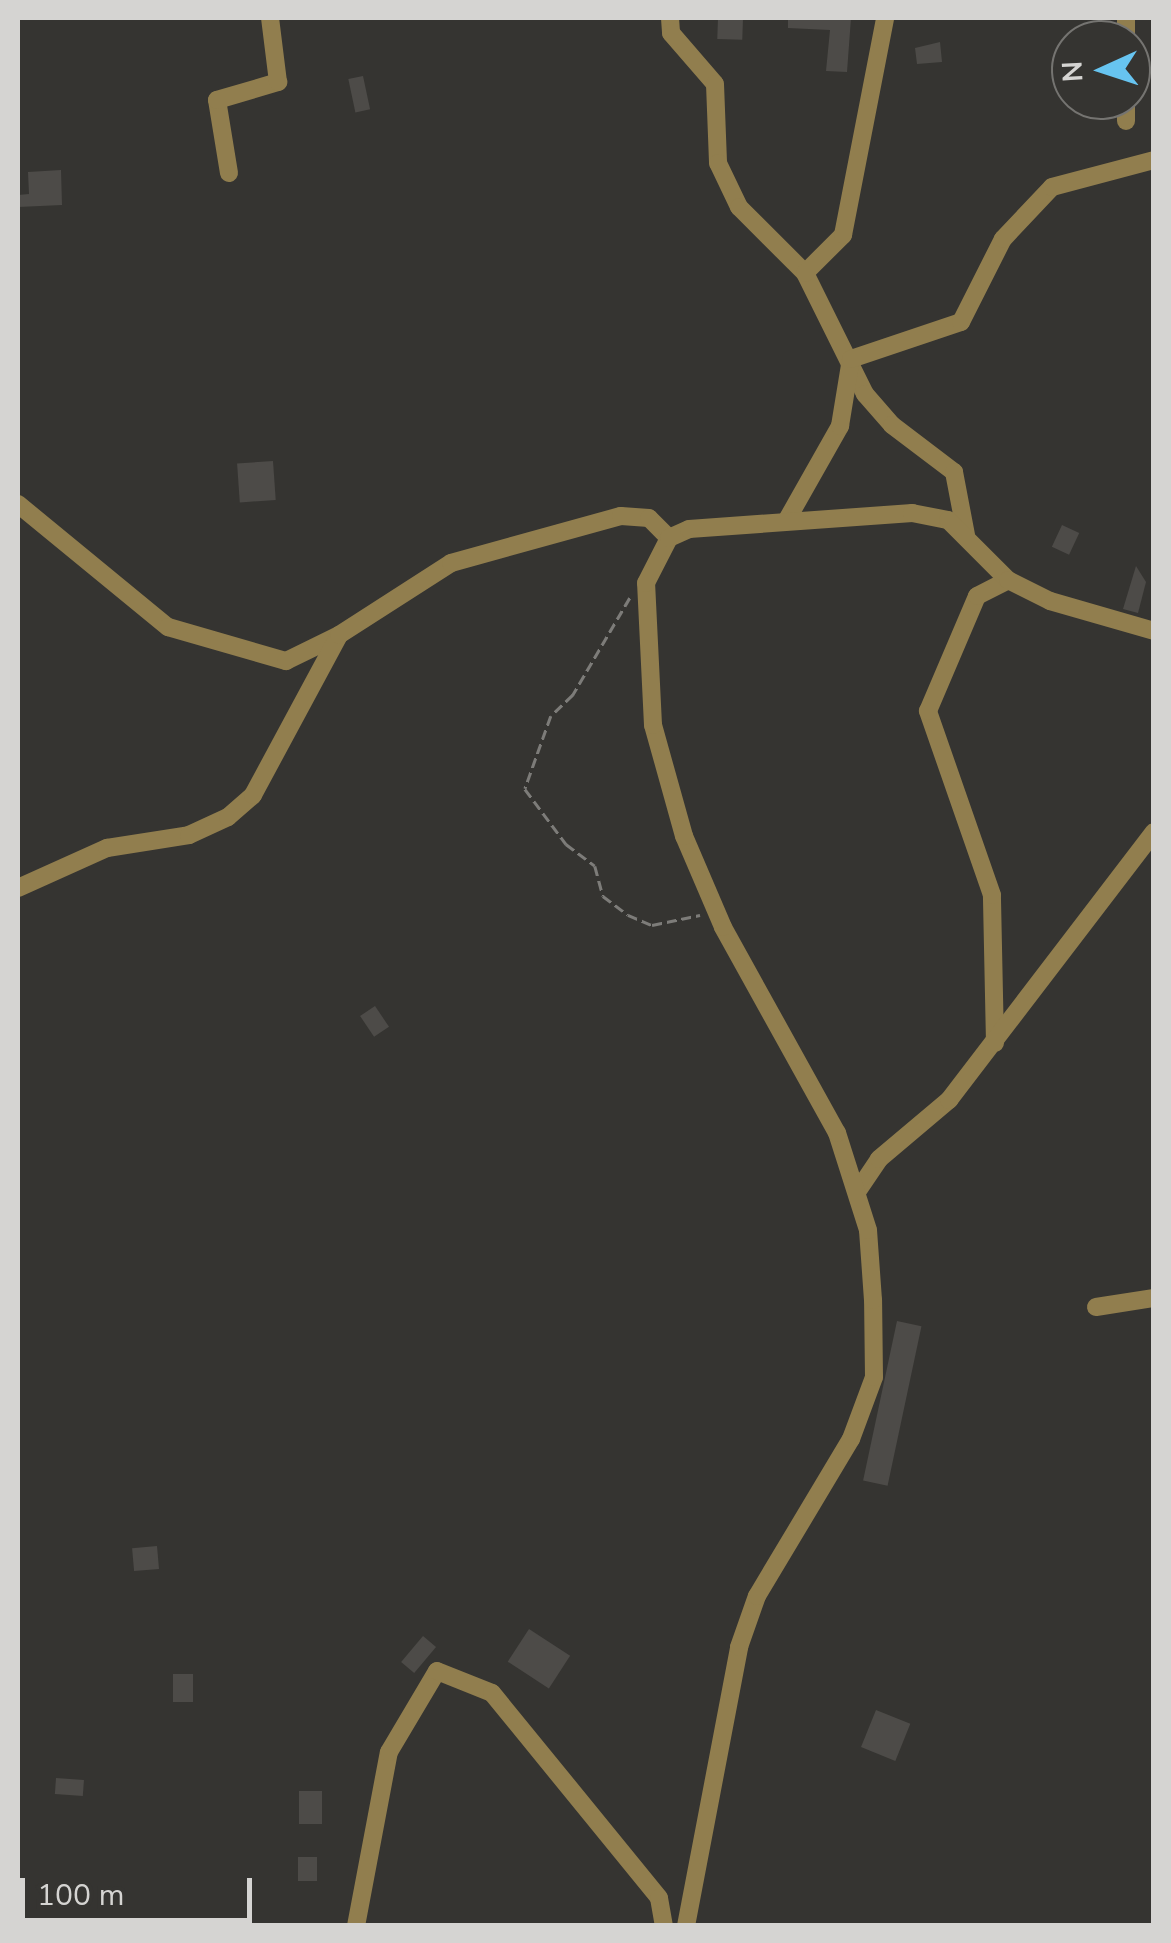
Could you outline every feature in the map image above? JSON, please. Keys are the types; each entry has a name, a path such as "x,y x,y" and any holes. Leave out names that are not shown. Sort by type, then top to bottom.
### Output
{"street":[{"path":"229,173 217,100 278,82 270,18"},
{"path":"670,18 671,33 715,84 716,150 728,188 805,273 866,394 892,426 954,472 966,535"},
{"path":"805,273 843,234 885,18"},
{"path":"851,359 961,322 1004,239 1052,187 1154,160"},
{"path":"788,518 840,426 851,359"},
{"path":"18,504 168,627 286,661 338,635 451,563 621,516 649,518 669,538"},
{"path":"669,538 788,518 912,513 948,520 1008,580 1094,619 1154,631"},
{"path":"669,538 646,582 654,726 684,836 724,927 837,1133 859,1190 874,1377 851,1439 757,1596 738,1647 686,1926"},
{"path":"995,1043 992,894 928,711 977,596 1008,580"},
{"path":"18,888 107,848 189,836 228,817 253,796 338,635"},
{"path":"859,1190 879,1159 949,1100 1154,832"},
{"path":"1096,1306 1154,1298"},
{"path":"356,1926 389,1752 438,1671 492,1693 660,1898 664,1926"}],"path":[{"path":"646,582 542,733 524,778 527,799 596,866 603,896 628,914 652,925 700,915 724,927"}],"building":[{"path":"718,18 743,19 742,40 717,39"},
{"path":"788,18 851,18 847,72 826,71 830,30 788,28"},
{"path":"940,42 942,62 917,64 915,48"},
{"path":"363,76 370,109 355,112 348,79"},
{"path":"61,170 62,205 18,207 18,195 29,194 28,172"},
{"path":"273,461 276,500 240,502 237,464"},
{"path":"1062,525 1079,533 1069,555 1052,547"},
{"path":"1136,566 1146,582 1138,613 1123,609"},
{"path":"375,1006 389,1027 374,1037 360,1016"},
{"path":"897,1321 921,1326 888,1486 863,1480"},
{"path":"157,1546 159,1569 134,1571 132,1548"},
{"path":"529,1629 570,1656 549,1688 508,1662"},
{"path":"423,1636 436,1647 414,1673 401,1662"},
{"path":"173,1674 193,1674 193,1702 173,1702"},
{"path":"876,1710 910,1724 895,1761 861,1747"},
{"path":"56,1778 84,1780 83,1796 55,1794"},
{"path":"299,1791 322,1791 322,1824 299,1824"},
{"path":"298,1857 317,1857 317,1881 298,1881"}]}
